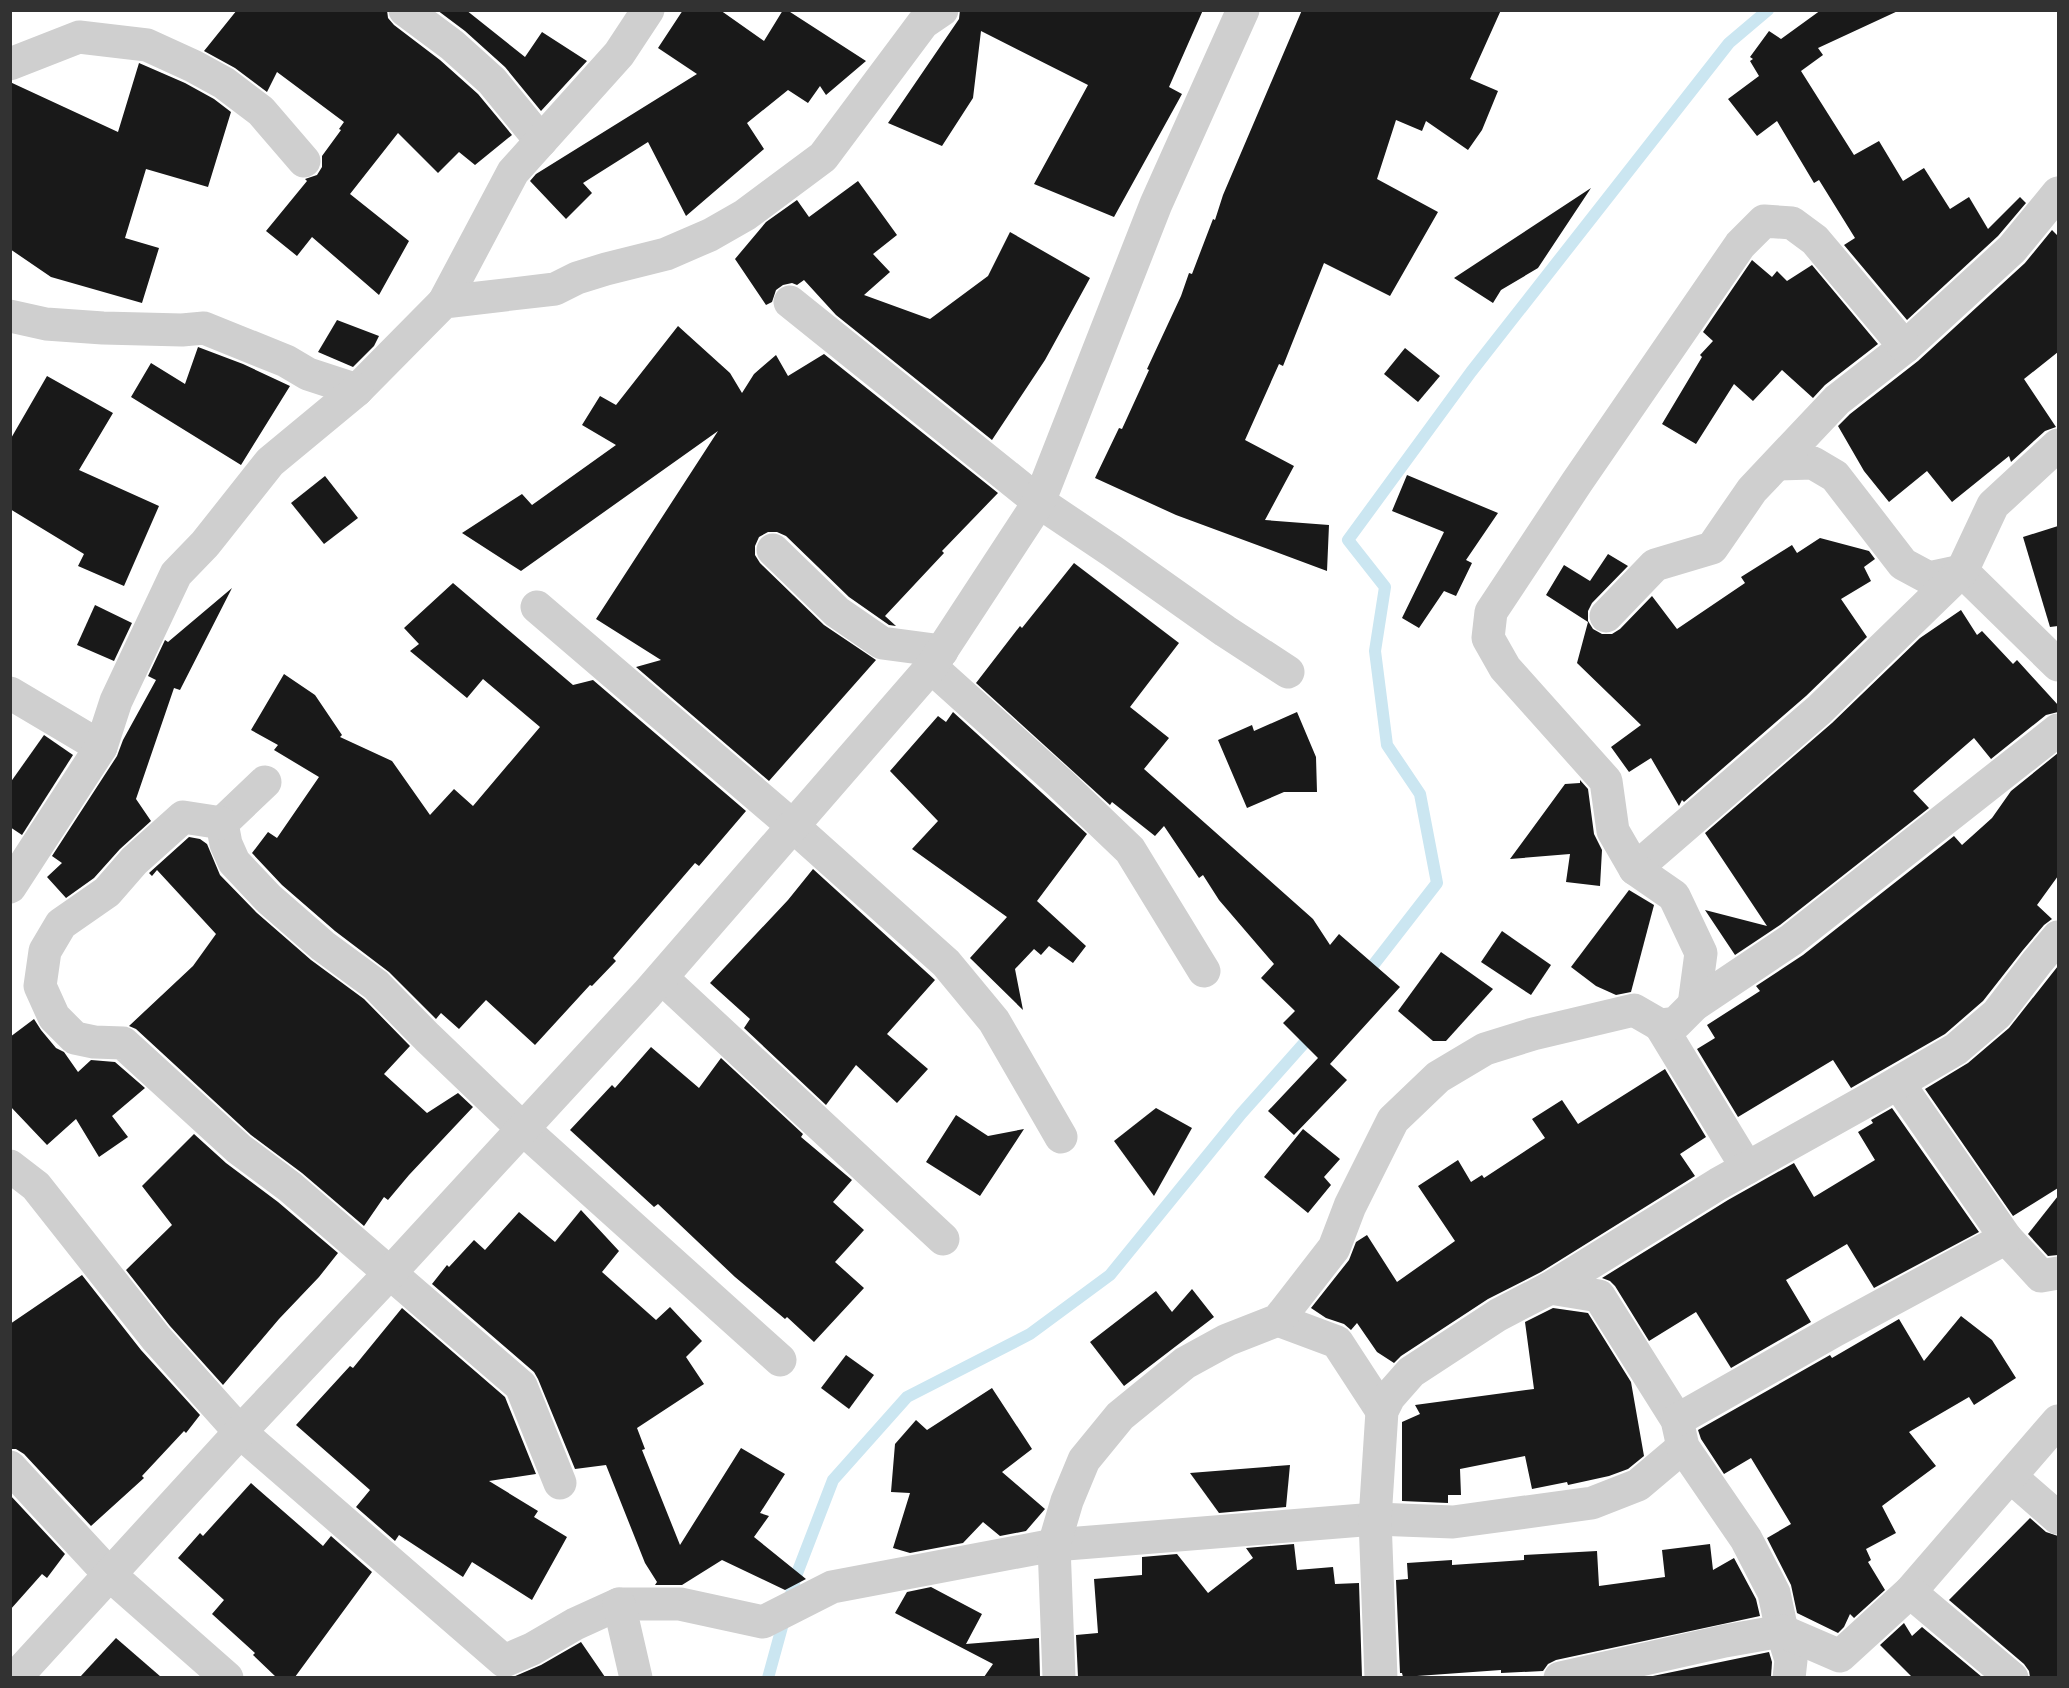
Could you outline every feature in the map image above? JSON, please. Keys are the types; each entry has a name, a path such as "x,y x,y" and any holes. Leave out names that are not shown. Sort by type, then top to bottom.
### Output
{"street":[{"path":"405,10 452,45 492,81 540,141"},
{"path":"10,886 101,747 116,701 176,574 204,544 270,462 357,390 444,302 513,172 619,54 648,10"},
{"path":"444,302 555,289 577,278 666,254 728,225 745,215 823,156 923,23 942,10"},
{"path":"15,1677 662,978 937,659 1038,502 1156,204 1243,10"},
{"path":"10,64 79,37 147,45 224,83 261,111 304,161"},
{"path":"1606,616 1655,565 1712,548 1752,490 1836,400 1905,347 2012,249 2058,193"},
{"path":"1694,1005 1701,953 1674,896 1635,869 1612,831 1606,781 1505,668 1488,638 1491,612 1576,482 1733,255 1764,221 1792,223 1815,240 1905,347"},
{"path":"790,302 1038,502 1288,672"},
{"path":"10,316 46,324 103,328 182,330 204,328 286,361 308,374 357,390"},
{"path":"1635,869 1819,710 1962,571 1993,505 2058,445"},
{"path":"1778,464 1813,462 1835,476 1903,564 1929,578 1962,571"},
{"path":"773,550 837,612 882,643 937,659 1130,850 1204,971"},
{"path":"1962,571 2058,665"},
{"path":"537,607 794,827 946,963 994,1021 1061,1137"},
{"path":"10,693 101,747"},
{"path":"1660,1025 1676,1023 1694,1005 1791,940 2058,730"},
{"path":"222,823 265,782"},
{"path":"222,823 183,817 134,861 107,892 61,924 45,951 40,986 54,1017 75,1038 94,1042 123,1043 239,1149 290,1187 521,1386 560,1483"},
{"path":"222,823 226,844 234,862 269,899 323,945 376,985 524,1129 780,1360"},
{"path":"1381,1677 1375,1519 1382,1411 1389,1397 1411,1372 1498,1316 1550,1288 1718,1184 1956,1049 1997,1014 2058,937"},
{"path":"662,978 943,1239"},
{"path":"1059,1677 1054,1545 1067,1501 1084,1460 1120,1416 1185,1363 1227,1340 1278,1320 1334,1248 1350,1206 1393,1120 1438,1077 1485,1049 1533,1034 1634,1010 1660,1025 1747,1168"},
{"path":"1898,1083 2006,1238 2041,1276 2058,1274"},
{"path":"10,1166 36,1186 156,1338 240,1432 495,1669 575,1624 619,1604 680,1604 763,1622 832,1587 1054,1545 1375,1519 1453,1522 1592,1503 1638,1485 1680,1434 1834,1331 2006,1238"},
{"path":"1550,1288 1599,1296 1680,1434 1746,1539 1774,1593 1796,1676"},
{"path":"1278,1320 1336,1342 1382,1411"},
{"path":"1560,1677 1782,1630 1840,1656 1910,1592 2058,1421"},
{"path":"10,1467 110,1575 227,1677"},
{"path":"2011,1477 2058,1518"},
{"path":"1910,1592 2012,1677"},
{"path":"619,1604 636,1677"}],"building":[{"path":"237,10 387,10 388,18 394,25 440,60 478,94 512,135 475,165 459,152 438,173 398,133 350,194 409,241 379,295 312,237 297,256 266,231 307,181 305,179 317,175 322,167 322,156 341,130 339,129 344,122 277,72 267,92 235,68 204,51"},
{"path":"437,10 466,10 525,57 542,32 587,61 541,111 505,67 465,31"},
{"path":"683,10 720,10 764,41 783,10 787,10 866,61 826,95 820,86 808,103 788,90 747,123 764,149 686,216 648,142 583,183 592,193 566,219 530,181 536,174 697,74 658,48"},
{"path":"960,10 1203,10 1169,87 1182,94 1114,217 1034,184 1088,85 981,31 973,98 942,146 888,123 959,19"},
{"path":"1302,10 1501,10 1470,79 1498,91 1482,130 1468,150 1426,121 1422,131 1396,120 1377,179 1438,212 1390,296 1324,263 1283,366 1279,364 1245,440 1294,466 1265,520 1329,525 1327,571 1176,515 1095,478 1119,428 1122,429 1189,273 1192,274"},
{"path":"1821,10 1900,10 1818,48 1823,55 1801,71 1854,155 1879,141 1903,181 1924,168 1950,209 1969,197 1988,229 2020,197 2026,203 1998,236 1907,320 1844,245 1855,238 1819,180 1814,183 1777,121 1757,136 1728,99 1759,76 1750,61 1753,59 1750,57 1769,31 1781,39"},
{"path":"139,63 185,83 214,99 231,112 208,187 146,169 125,238 159,248 142,303 51,277 10,249 10,82 118,132"},
{"path":"858,181 897,235 873,254 890,272 864,295 930,319 988,276 1010,232 1090,278 1045,360 992,440 836,315 804,280 797,285 792,283 783,285 776,290 772,302 766,305 735,259 766,222 797,200 809,217"},
{"path":"1591,188 1538,268 1501,290 1493,303 1454,278"},
{"path":"2052,230 2058,236 2058,352 2024,379 2056,427 2045,431 2011,462 2009,456 1952,502 1927,471 1889,502 1864,471 1838,426 1918,361 2025,263"},
{"path":"1752,260 1772,277 1777,271 1787,281 1812,265 1878,344 1825,385 1813,398 1782,370 1753,401 1734,384 1696,444 1662,424 1702,357 1700,355 1713,341 1703,332"},
{"path":"337,320 379,336 374,346 353,367 318,352"},
{"path":"678,326 730,373 742,393 754,374 776,355 788,376 824,354 998,493 942,551 944,553 885,616 896,626 889,625 849,597 786,536 777,532 768,532 759,537 755,546 755,555 760,563 824,625 876,660 769,781 636,667 661,660 596,619 718,431 521,571 462,533 522,494 532,505 616,445 582,425 600,396 616,405"},
{"path":"198,347 243,364 290,386 241,465 131,397 151,363 185,384"},
{"path":"1405,348 1440,376 1418,402 1384,374"},
{"path":"47,376 113,413 79,470 159,506 124,586 78,566 84,554 10,509 10,440"},
{"path":"1407,475 1498,513 1466,560 1472,563 1456,596 1444,591 1419,628 1402,618 1444,532 1392,511"},
{"path":"325,476 358,518 324,544 291,503"},
{"path":"2058,526 2058,626 2050,627 2023,537"},
{"path":"1820,538 1869,551 1875,559 1864,567 1871,581 1841,599 1867,637 1806,696 1684,802 1682,800 1679,806 1651,758 1629,772 1611,747 1641,725 1577,663 1588,622 1546,595 1564,565 1590,581 1608,554 1628,566 1592,603 1588,611 1588,621 1593,629 1602,634 1612,634 1620,629 1652,596 1677,629 1745,583 1741,577 1792,545 1797,553"},
{"path":"1074,563 1179,643 1130,707 1169,738 1144,769 1313,919 1330,945 1339,934 1400,987 1330,1064 1347,1080 1294,1135 1268,1111 1318,1058 1283,1023 1295,1011 1261,978 1274,964 1219,900 1203,875 1199,878 1164,826 1155,836 1112,802 1110,805 976,683 1020,626 1022,628"},
{"path":"453,583 573,685 593,680 746,811 699,866 695,863 613,958 616,961 592,986 590,985 535,1045 486,1000 459,1029 441,1013 436,1019 389,972 335,931 282,885 252,853 268,832 277,838 319,777 274,750 278,745 251,730 284,674 315,695 342,735 340,737 392,761 430,815 454,789 473,806 540,727 483,679 467,698 410,651 419,644 404,628"},
{"path":"232,588 180,690 174,688 136,799 151,821 120,849 94,878 66,898 47,877 62,863 52,856 117,756 123,740 156,680 148,676 165,640 168,642"},
{"path":"95,605 132,623 114,661 77,645"},
{"path":"1961,610 1977,635 1982,631 2013,664 2017,660 2058,705 2058,712 2046,715 1991,759 1974,738 1913,791 1929,808 1780,925 1735,955 1705,910 1767,926 1705,833 1832,723 1920,638"},
{"path":"953,712 1087,834 1037,901 1086,946 1073,963 1049,946 1041,955 1034,949 1015,969 1023,1010 970,958 1007,917 912,849 938,821 890,771 938,716 946,722"},
{"path":"1297,712 1316,757 1317,792 1284,792 1247,808 1218,740 1252,725 1254,731"},
{"path":"44,735 73,755 22,835 10,827 10,783"},
{"path":"2058,753 2058,876 2037,905 2052,919 2044,925 1983,1001 1945,1034 1851,1088 1833,1060 1738,1117 1697,1049 1715,1038 1707,1025 1760,991 1756,986 1803,955 1954,836 1962,845 1992,818 2011,791"},
{"path":"1580,780 1588,789 1594,834 1602,850 1600,886 1566,882 1570,854 1510,859 1565,784 1580,783"},
{"path":"189,837 200,839 207,844 220,875 257,913 311,960 364,999 410,1046 384,1074 427,1113 458,1093 473,1107 388,1200 384,1197 364,1226 302,1173 251,1135 136,1029 129,1026 193,966 216,934 157,870 152,876 149,873"},
{"path":"813,869 935,980 887,1034 928,1069 897,1103 856,1065 826,1105 744,1028 750,1019 710,983 788,900"},
{"path":"1629,890 1654,905 1631,992 1616,995 1596,986 1571,967"},
{"path":"1502,931 1551,965 1531,995 1481,962"},
{"path":"1441,952 1493,989 1446,1041 1433,1041 1398,1011"},
{"path":"2058,966 2058,1188 2013,1216 1925,1089 1968,1063 2009,1028"},
{"path":"34,1019 56,1048 64,1052 78,1072 91,1060 115,1062 145,1088 112,1116 128,1137 99,1157 76,1119 47,1145 10,1106 10,1037"},
{"path":"651,1047 699,1088 721,1058 803,1134 801,1137 852,1180 833,1202 864,1230 835,1262 864,1288 814,1342 787,1317 785,1319 735,1277 658,1204 654,1207 570,1130 612,1085 615,1088"},
{"path":"1665,1069 1706,1137 1680,1154 1695,1176 1541,1272 1488,1299 1401,1356 1394,1363 1377,1352 1357,1323 1351,1330 1344,1324 1326,1318 1311,1308 1349,1260 1356,1242 1367,1235 1397,1282 1455,1241 1418,1186 1458,1160 1471,1182 1482,1175 1484,1178 1545,1138 1532,1119 1562,1100 1578,1124"},
{"path":"1156,1108 1192,1128 1154,1196 1114,1141"},
{"path":"1892,1108 1979,1232 1874,1288 1847,1244 1786,1280 1811,1322 1731,1368 1696,1312 1649,1341 1615,1286 1602,1278 1728,1200 1794,1163 1814,1197 1875,1160 1858,1132 1873,1123 1871,1120"},
{"path":"956,1115 988,1136 1024,1129 980,1196 926,1162"},
{"path":"1303,1129 1340,1159 1324,1177 1331,1185 1308,1213 1264,1177"},
{"path":"194,1134 226,1163 278,1202 338,1253 223,1385 170,1326 126,1270 172,1225 142,1186"},
{"path":"2058,1196 2058,1255 2048,1256 2028,1234"},
{"path":"581,1210 619,1251 602,1272 656,1320 670,1307 702,1341 686,1357 704,1384 637,1428 645,1449 642,1450 680,1545 741,1448 785,1474 760,1513 769,1516 754,1537 806,1579 785,1590 722,1560 682,1585 655,1585 657,1582 645,1563 606,1465 575,1469 534,1372 432,1284 447,1265 449,1267 474,1240 485,1250 519,1212 555,1242"},
{"path":"82,1275 141,1350 200,1415 186,1433 184,1431 142,1476 144,1478 91,1526 24,1454 16,1449 10,1449 10,1324"},
{"path":"1192,1289 1214,1317 1124,1386 1090,1342 1156,1291 1172,1312"},
{"path":"402,1308 505,1397 536,1474 489,1481 538,1511 534,1517 567,1537 532,1600 472,1562 463,1577 399,1535 395,1541 356,1507 370,1490 296,1425 350,1366 353,1368"},
{"path":"1553,1308 1588,1313 1631,1382 1644,1456 1628,1469 1609,1476 1568,1485 1567,1482 1532,1489 1525,1456 1460,1469 1461,1495 1448,1495 1448,1503 1402,1501 1402,1422 1420,1414 1415,1405 1534,1389 1525,1322"},
{"path":"1961,1316 1992,1340 2016,1378 1974,1405 1969,1397 1909,1432 1936,1466 1882,1506 1896,1533 1866,1549 1871,1560 1868,1562 1885,1590 1854,1618 1850,1614 1844,1627 1838,1633 1797,1613 1791,1585 1767,1538 1791,1524 1751,1458 1724,1474 1701,1439 1698,1430 1830,1355 1832,1358 1899,1319 1924,1361"},
{"path":"846,1355 874,1375 849,1409 821,1388"},
{"path":"992,1388 1032,1449 1002,1472 1045,1509 1026,1531 1000,1536 983,1522 963,1543 910,1553 893,1548 910,1493 891,1492 895,1444 916,1420 927,1430"},
{"path":"1290,1465 1286,1507 1219,1513 1190,1473"},
{"path":"251,1483 323,1546 331,1536 372,1572 295,1677 276,1677 253,1655 255,1653 212,1614 224,1600 178,1558 200,1533 203,1536"},
{"path":"10,1495 65,1554 47,1578 42,1574 10,1610"},
{"path":"2030,1518 2046,1532 2058,1536 2058,1677 2030,1677 2024,1664 1949,1600"},
{"path":"1294,1544 1297,1570 1333,1567 1335,1584 1359,1583 1362,1677 1078,1677 1076,1635 1098,1633 1094,1579 1142,1575 1142,1557 1177,1554 1208,1593 1253,1558 1246,1548"},
{"path":"1710,1544 1713,1570 1734,1558 1756,1599 1760,1616 1556,1660 1548,1664 1543,1671 1501,1673 1501,1670 1403,1677 1400,1673 1396,1580 1408,1579 1407,1563 1452,1560 1452,1565 1524,1560 1524,1555 1597,1551 1599,1586 1665,1577 1662,1550"},
{"path":"931,1587 982,1614 966,1644 1039,1638 1040,1677 984,1677 993,1664 895,1613 907,1592"},
{"path":"1904,1623 1912,1636 1922,1627 1982,1677 1912,1677 1880,1645"},
{"path":"116,1638 161,1677 80,1677"},
{"path":"581,1642 605,1677 513,1677 541,1665"},
{"path":"1769,1652 1772,1662 1771,1677 1648,1677"}],"waterway":[{"path":"1364,977 1437,883 1420,794 1387,745 1375,651 1385,587 1348,540 1471,372 1729,43 1768,10"},
{"path":"768,1678 796,1576 833,1480 907,1397 1030,1334 1110,1275 1241,1114 1314,1032"}]}
